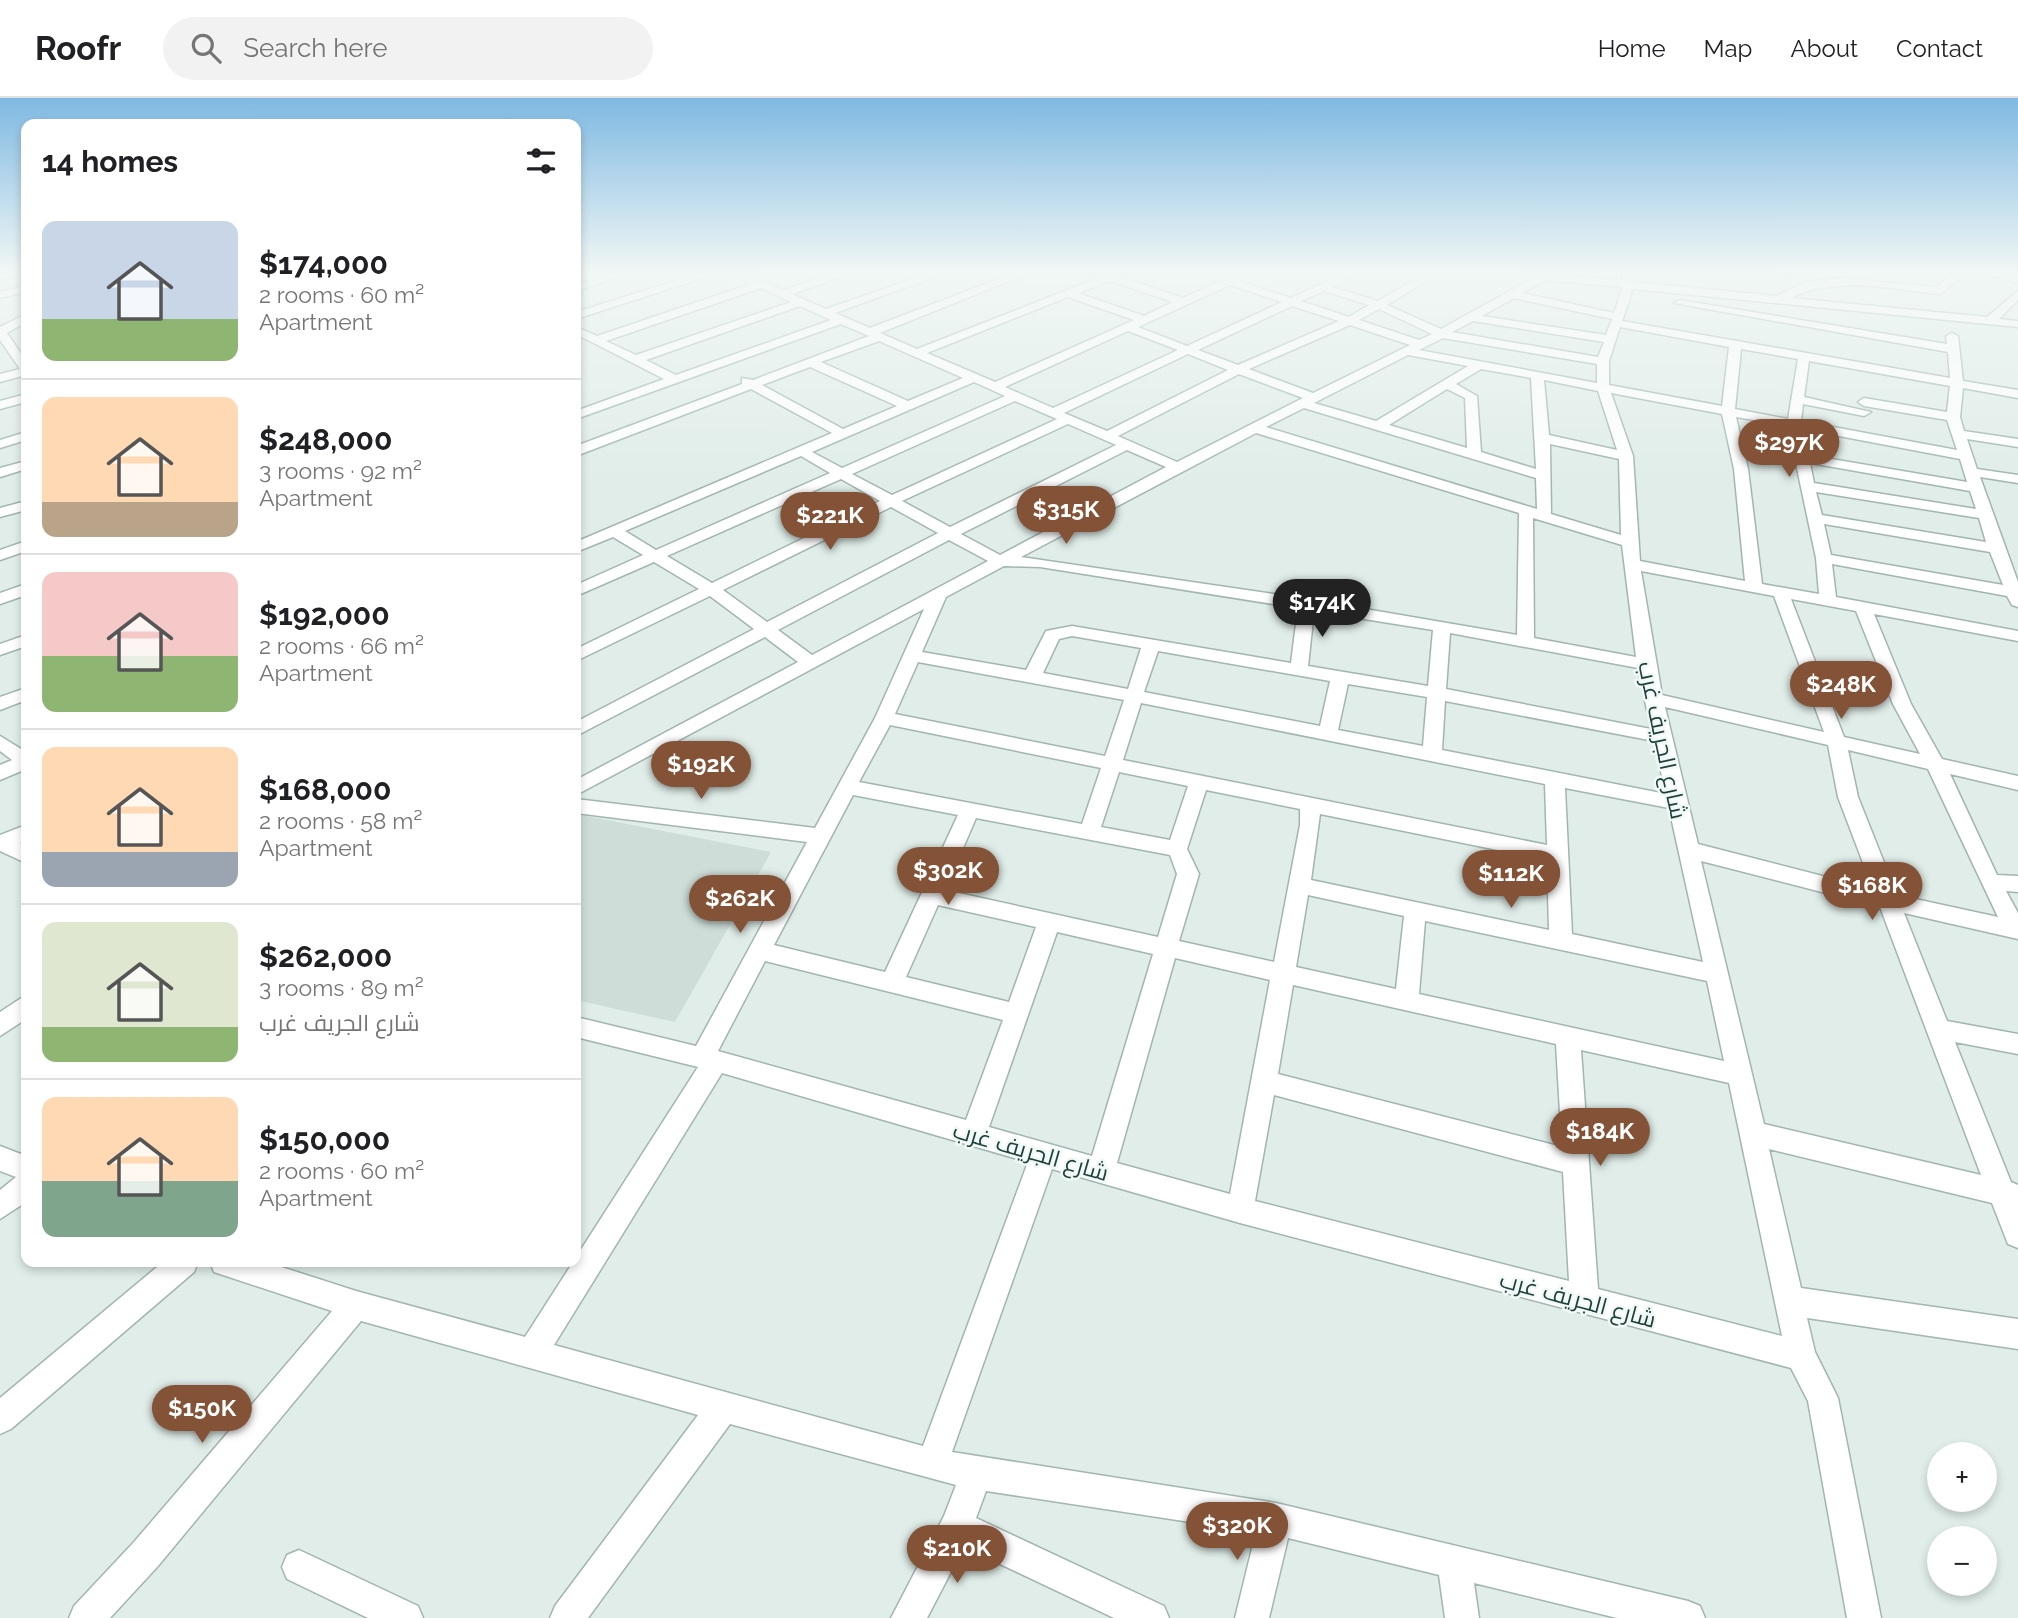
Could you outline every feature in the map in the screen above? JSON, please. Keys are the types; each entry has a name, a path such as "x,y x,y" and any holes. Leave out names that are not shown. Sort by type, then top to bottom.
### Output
{"street":[{"path":"8,342 21,360"},
{"path":"591,342 674,379"},
{"path":"594,344 599,342"},
{"path":"634,360 687,342"},
{"path":"581,413 779,342"},
{"path":"581,449 857,342"},
{"path":"895,342 1177,467"},
{"path":"919,352 945,342"},
{"path":"997,386 1098,342"},
{"path":"1170,342 1241,368 1309,401 1378,426 1543,475"},
{"path":"581,654 1063,415 1201,342"},
{"path":"1110,435 1241,368 1301,342"},
{"path":"1400,342 1478,365 1967,456"},
{"path":"581,785 1177,467 1258,429 1425,342"},
{"path":"1489,342 1603,361"},
{"path":"1603,388 1603,361 1609,342"},
{"path":"1720,342 1734,345 1795,343 1954,349"},
{"path":"1792,342 1863,390 1953,417"},
{"path":"1953,342 1956,383 1953,417 1996,548 2016,597"},
{"path":"1795,343 1800,400 1794,425 1824,558 1828,600"},
{"path":"1734,345 1728,411 1741,469 1755,587"},
{"path":"0,356 17,352"},
{"path":"810,362 960,420"},
{"path":"714,365 842,433"},
{"path":"1378,426 1478,365"},
{"path":"0,378 21,372"},
{"path":"1537,376 1543,438 1544,516"},
{"path":"581,545 976,377"},
{"path":"1800,400 1863,390 1956,383 2018,394"},
{"path":"1447,384 1471,396 1474,455"},
{"name":"شارع الجريف غرب","path":"581,1028 709,1059 1240,1210 1801,1356 1741,1076 1686,849 1646,664 1631,554 1626,456 1623,439 1603,388"},
{"path":"1862,437 1863,390"},
{"path":"581,589 1018,395"},
{"path":"0,405 21,399"},
{"path":"1258,429 1544,516 1631,554 1755,587 2018,636"},
{"path":"1959,434 2018,443"},
{"path":"0,443 21,437"},
{"path":"1543,438 1626,456"},
{"path":"581,727 948,534 1129,444"},
{"path":"801,451 888,502 999,561 1040,562 1307,604 1646,664"},
{"path":"1802,458 1977,488"},
{"path":"0,473 21,467"},
{"path":"1972,472 2018,479"},
{"path":"1808,486 1986,515"},
{"path":"0,494 14,509"},
{"path":"1525,643 1526,511"},
{"path":"1814,518 1996,548"},
{"path":"614,531 712,590 810,662"},
{"path":"0,555 21,548"},
{"path":"1824,558 2016,597"},
{"path":"0,600 21,591"},
{"path":"1780,591 1836,740 1847,797 1938,1030 2011,1194 2018,1235"},
{"path":"531,1354 709,1059 757,950 884,718 939,594"},
{"path":"1299,670 1307,604"},
{"path":"1863,607 1902,704 1935,762 1990,882 2017,930"},
{"path":"1432,754 1435,693 1443,626"},
{"path":"1032,676 1052,635 1063,632 1435,693 1663,737"},
{"path":"0,650 21,642"},
{"path":"1090,831 1151,645"},
{"path":"912,656 1032,676 1678,803"},
{"path":"1327,735 1340,678"},
{"path":"0,704 21,696"},
{"path":"1654,699 2018,783"},
{"path":"884,718 1559,855"},
{"path":"0,742 21,758"},
{"path":"0,773 21,764"},
{"path":"1555,780 1561,943"},
{"path":"1177,849 1199,783"},
{"path":"847,787 1177,849 1188,866 1188,874 1164,945 1101,1171"},
{"path":"1240,1210 1278,1013 1282,972 1310,825 1310,806"},
{"path":"581,807 821,836"},
{"path":"891,985 969,812"},
{"path":"1,842 21,834"},
{"path":"1,842 21,852"},
{"path":"1686,849 1886,901 2017,930"},
{"path":"1990,882 2018,884"},
{"path":"1297,885 1717,974"},
{"path":"930,895 1049,923 1164,945 1741,1076"},
{"path":"1406,1001 1415,911"},
{"path":"974,1134 1049,923"},
{"path":"757,950 891,985 1015,1013"},
{"path":"0,1026 21,1008"},
{"path":"1938,1030 2018,1044"},
{"path":"1568,1037 1584,1301"},
{"path":"1265,1082 1576,1163"},
{"path":"1752,1133 2011,1194"},
{"path":"932,1464 1043,1156"},
{"path":"0,1158 21,1167"},
{"path":"0,1206 21,1190"},
{"path":"0,1418 178,1267"},
{"path":"268,1269 356,1305 932,1464 977,1474 1276,1520 1688,1618"},
{"path":"1791,1301 2018,1334"},
{"path":"86,1618 146,1554 356,1305"},
{"path":"1801,1356 1823,1398 1864,1618"},
{"path":"567,1618 722,1408"},
{"path":"908,1618 957,1526 977,1474"},
{"path":"1252,1618 1276,1520"},
{"path":"957,1526 1152,1618"},
{"path":"1454,1562 1462,1618"},
{"path":"299,1567 406,1618"}],"shaded area":[{"path":"581,815 771,852 675,1022 581,1001"}]}
